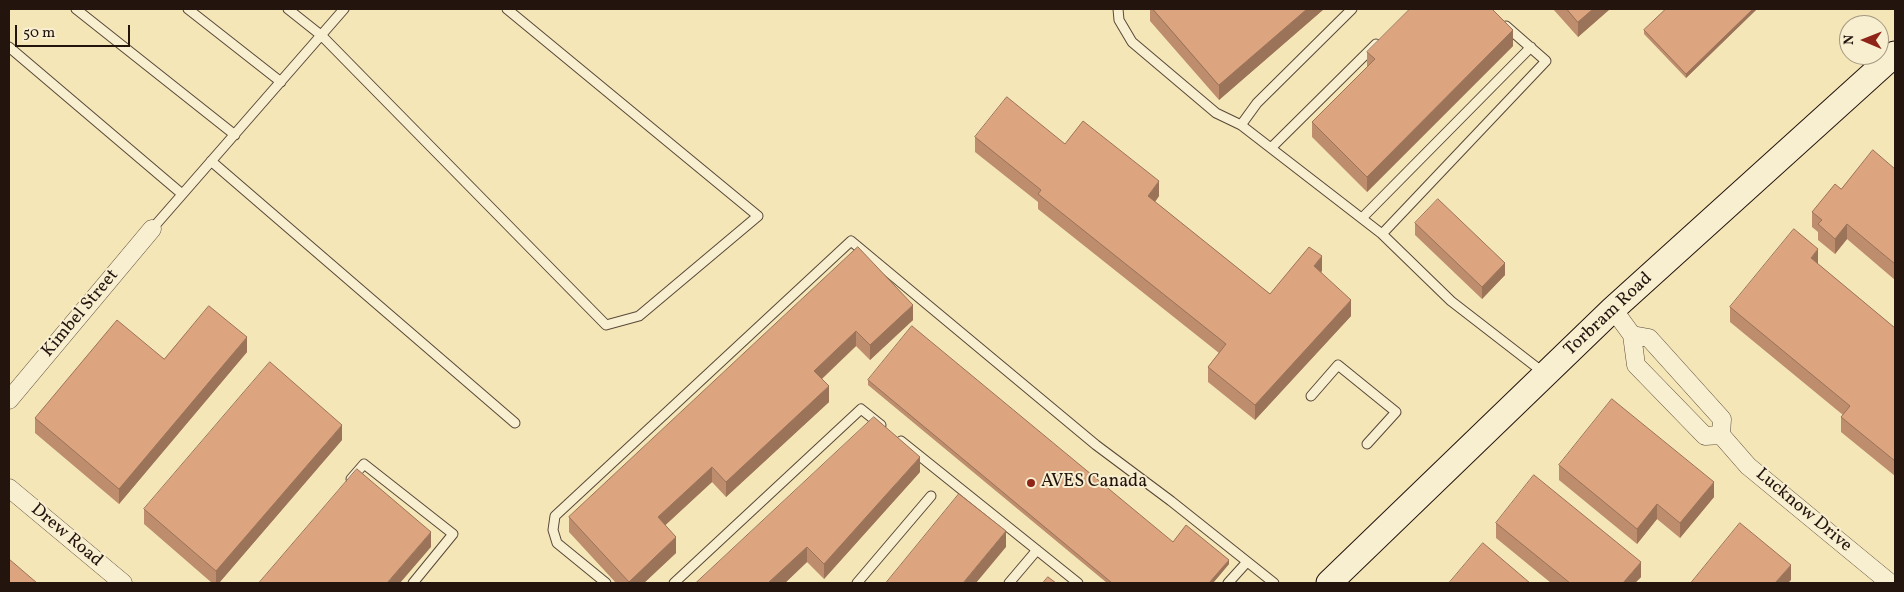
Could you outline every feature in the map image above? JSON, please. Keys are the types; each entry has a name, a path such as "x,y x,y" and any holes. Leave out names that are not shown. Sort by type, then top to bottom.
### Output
{"main road":[{"name":"Torbram Road","path":"1329,583 1613,309 1895,54"}],"street":[{"name":"Kimbel Street","path":"9,400 152,229"},
{"path":"1613,309 1632,335 1636,365 1705,436 1721,435 1722,418 1648,338 1632,335"},
{"name":"Lucknow Drive","path":"1721,435 1748,466 1890,583"},
{"name":"Drew Road","path":"9,488 123,583"}],"lane":[{"path":"76,9 235,135"},
{"path":"188,9 281,82"},
{"path":"288,9 322,36 606,325 639,316 758,216 507,9"},
{"path":"152,229 344,9"},
{"path":"1118,9 1119,20 1132,42 1216,113 1241,125 1382,234 1450,301 1546,374"},
{"path":"1241,125 1257,103 1352,9"},
{"path":"1382,234 1546,61 1501,22"},
{"path":"1271,148 1383,36"},
{"path":"9,47 182,194"},
{"path":"1362,218 1531,48"},
{"path":"212,161 515,423"},
{"path":"606,583 557,544 553,530 554,516 851,241 1096,445 1171,501 1274,583"},
{"path":"1311,396 1338,365 1396,412 1367,444"},
{"path":"674,583 861,409 1078,583"},
{"path":"345,486 364,464 453,534 413,583"},
{"path":"858,583 931,496"},
{"path":"1009,583 1037,550"},
{"path":"1228,583 1247,562"}],"building":[{"path":"1153,9 1307,9 1219,85"},
{"path":"1410,9 1492,9 1513,30 1367,177 1312,122 1375,59 1367,52"},
{"path":"1567,9 1593,9 1578,22"},
{"path":"1666,9 1753,9 1686,74 1644,30"},
{"path":"1007,97 1065,144 1083,121 1159,181 1148,196 1270,294 1309,247 1322,256 1314,266 1351,300 1255,405 1208,367 1226,344 1038,194 1041,190 975,137"},
{"path":"1873,150 1895,169 1895,264 1847,224 1835,239 1818,224 1822,220 1812,212 1835,184 1841,189"},
{"path":"1438,199 1505,263 1482,287 1415,223"},
{"path":"1794,229 1818,249 1811,258 1895,328 1895,461 1841,417 1850,406 1730,307"},
{"path":"858,247 913,305 870,345 856,331 814,371 829,386 726,482 712,467 658,517 676,537 629,582 569,517"},
{"path":"209,306 247,337 119,489 35,418 117,320 164,359"},
{"path":"912,326 1173,542 1186,525 1229,560 1209,583 1112,583 868,380"},
{"path":"270,362 342,425 216,571 144,509"},
{"path":"1612,399 1714,482 1680,523 1657,504 1637,529 1559,465"},
{"path":"874,417 920,457 824,564 807,547 768,583 696,583"},
{"path":"357,469 431,532 387,583 259,583"},
{"path":"1534,475 1641,562 1623,583 1570,583 1496,523"},
{"path":"959,494 1006,531 963,583 886,583"},
{"path":"1740,523 1791,565 1775,583 1691,583"},
{"path":"1483,543 1530,583 1451,583"},
{"path":"9,559 37,583 9,583"},
{"path":"1048,577 1056,583 1043,583"}],"place":[{"name":"AVES Canada","path":"1031,483"}]}
